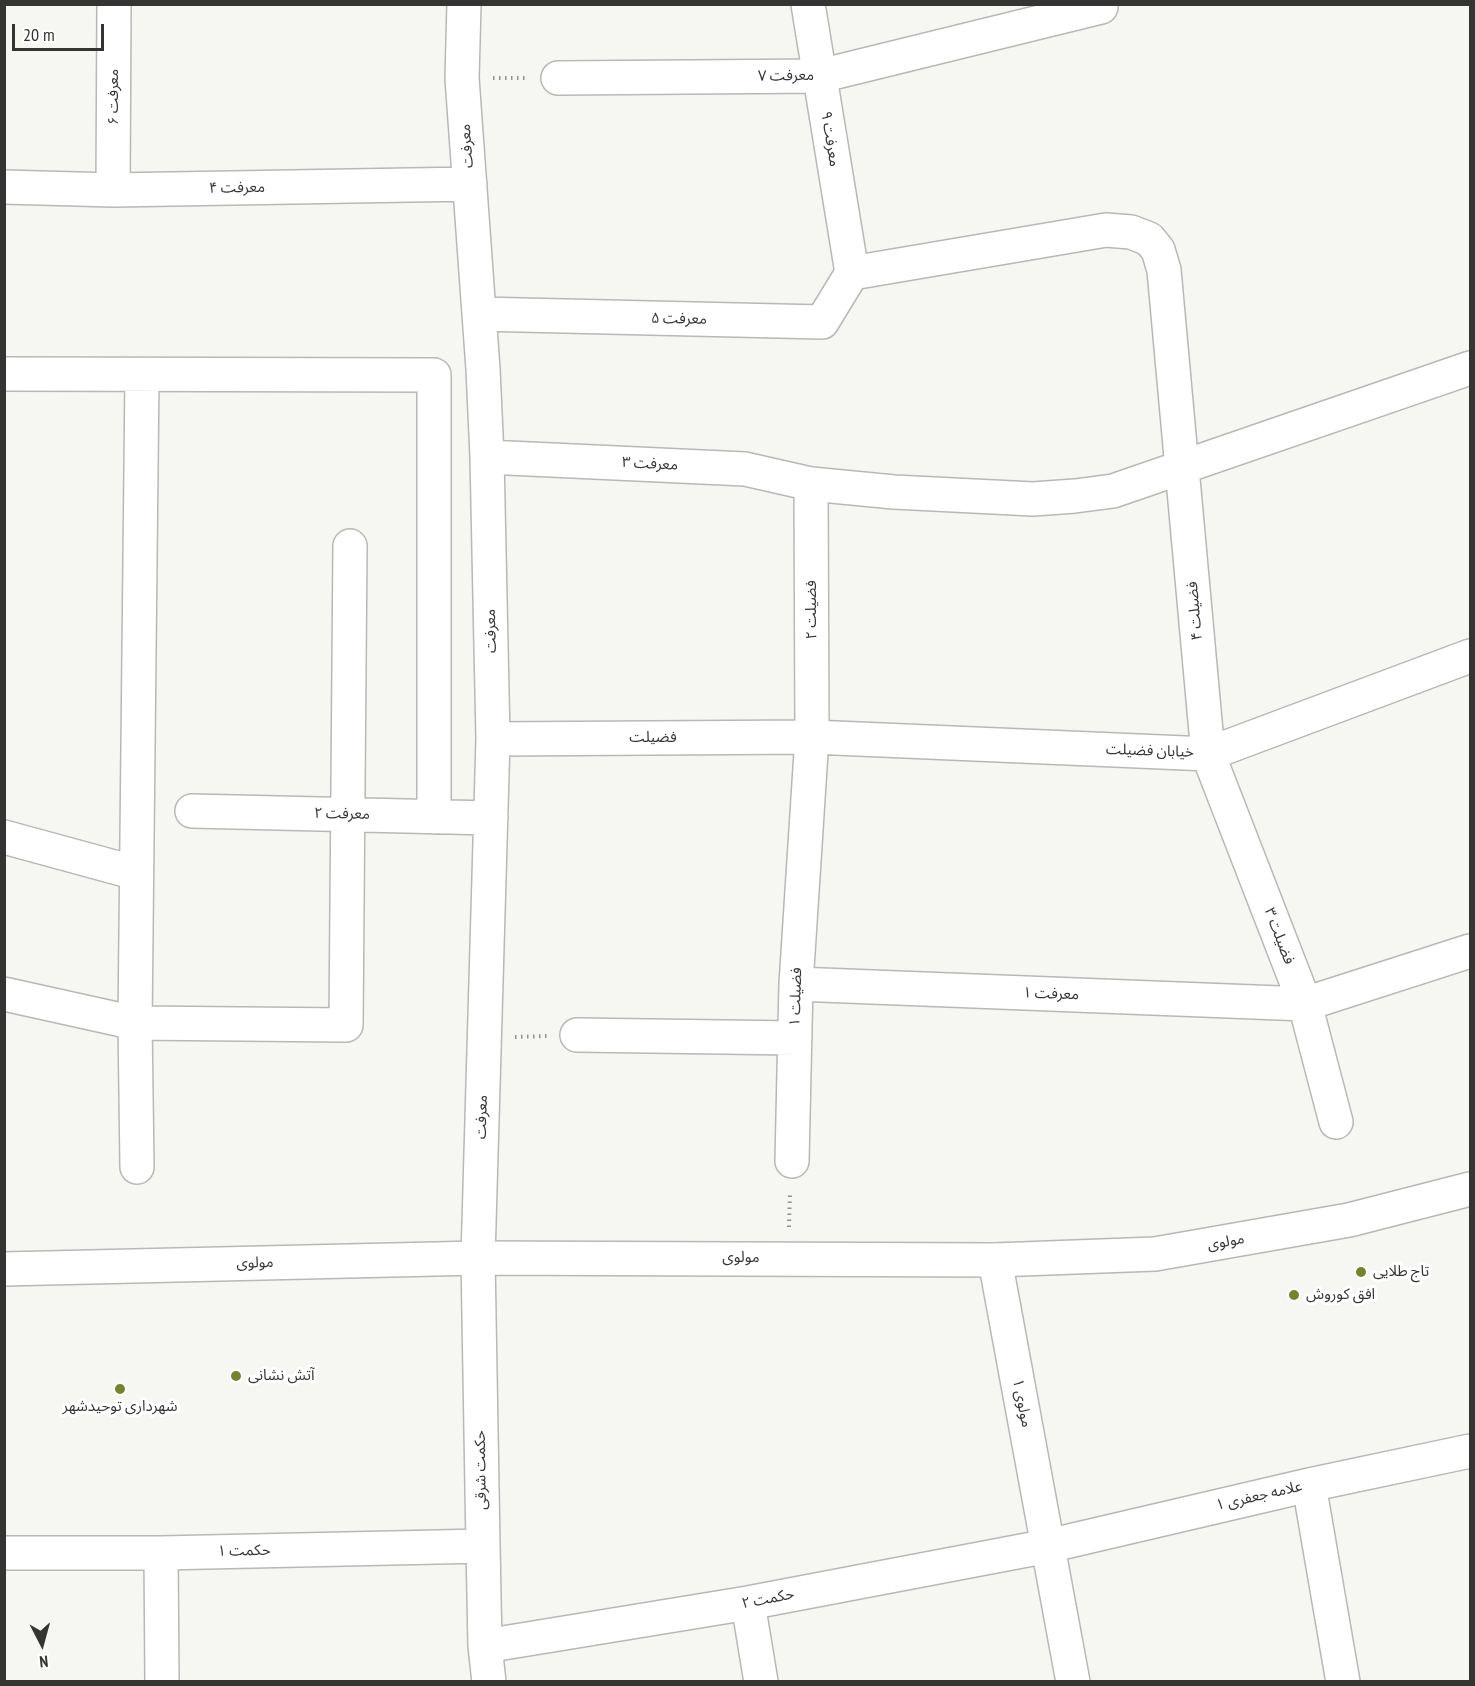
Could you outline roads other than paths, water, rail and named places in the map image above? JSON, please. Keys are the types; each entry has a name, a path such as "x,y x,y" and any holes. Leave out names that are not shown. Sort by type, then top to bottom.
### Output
{"street":[{"name":"معرفت ۶","path":"113,190 114,4"},
{"name":"معرفت","path":"464,4 462,78 487,457 493,739 478,1258"},
{"name":"معرفت ۹","path":"808,4 852,273"},
{"name":"معرفت ۷","path":"558,78 820,76 1101,7"},
{"name":"معرفت ۴","path":"4,187 113,190 470,184"},
{"name":"فضیلت ۴","path":"852,273 1106,230 1131,232 1149,239 1158,250 1164,270 1208,754"},
{"name":"معرفت ۵","path":"479,314 822,322 852,273"},
{"name":"معرفت ۳","path":"487,457 745,469 811,484 894,492 1033,499 1113,491 1470,368"},
{"path":"4,375 434,375 434,817"},
{"path":"137,1167 135,1023 142,375"},
{"name":"فضیلت ۲","path":"811,484 812,737"},
{"path":"4,993 135,1023 346,1025 350,546"},
{"name":"خیابان فضیلت","path":"812,737 1208,754 1470,656"},
{"name":"فضیلت","path":"493,739 812,737"},
{"name":"فضیلت ۱","path":"792,1161 796,984 812,737"},
{"name":"فضیلت ۳","path":"1208,754 1305,1004 1336,1122"},
{"name":"معرفت ۲","path":"192,810 491,818"},
{"path":"4,837 136,873"},
{"path":"1305,1004 1470,951"},
{"name":"معرفت ۱","path":"796,984 1305,1004"},
{"path":"577,1035 795,1038"},
{"name":"مولوی","path":"4,1269 478,1258 995,1260 1155,1254 1349,1220 1470,1189"},
{"name":"حکمت شرقی","path":"478,1258 485,1646 489,1682"},
{"name":"مولوی ۱","path":"995,1260 1073,1682"},
{"name":"علامه جعفری ۱","path":"1048,1546 1309,1485 1470,1451"},
{"path":"1309,1485 1342,1682"},
{"name":"حکمت ۱","path":"4,1553 161,1553 483,1546"},
{"name":"حکمت ۲","path":"485,1646 748,1603 1048,1546"},
{"path":"161,1553 162,1682"},
{"path":"748,1603 761,1682"}],"place":[{"name":"تاج طلایی","path":"1361,1272"},
{"name":"افق کوروش","path":"1294,1295"},
{"name":"آتش نشانی","path":"236,1376"},
{"name":"شهرداری توحیدشهر","path":"120,1389"}]}
